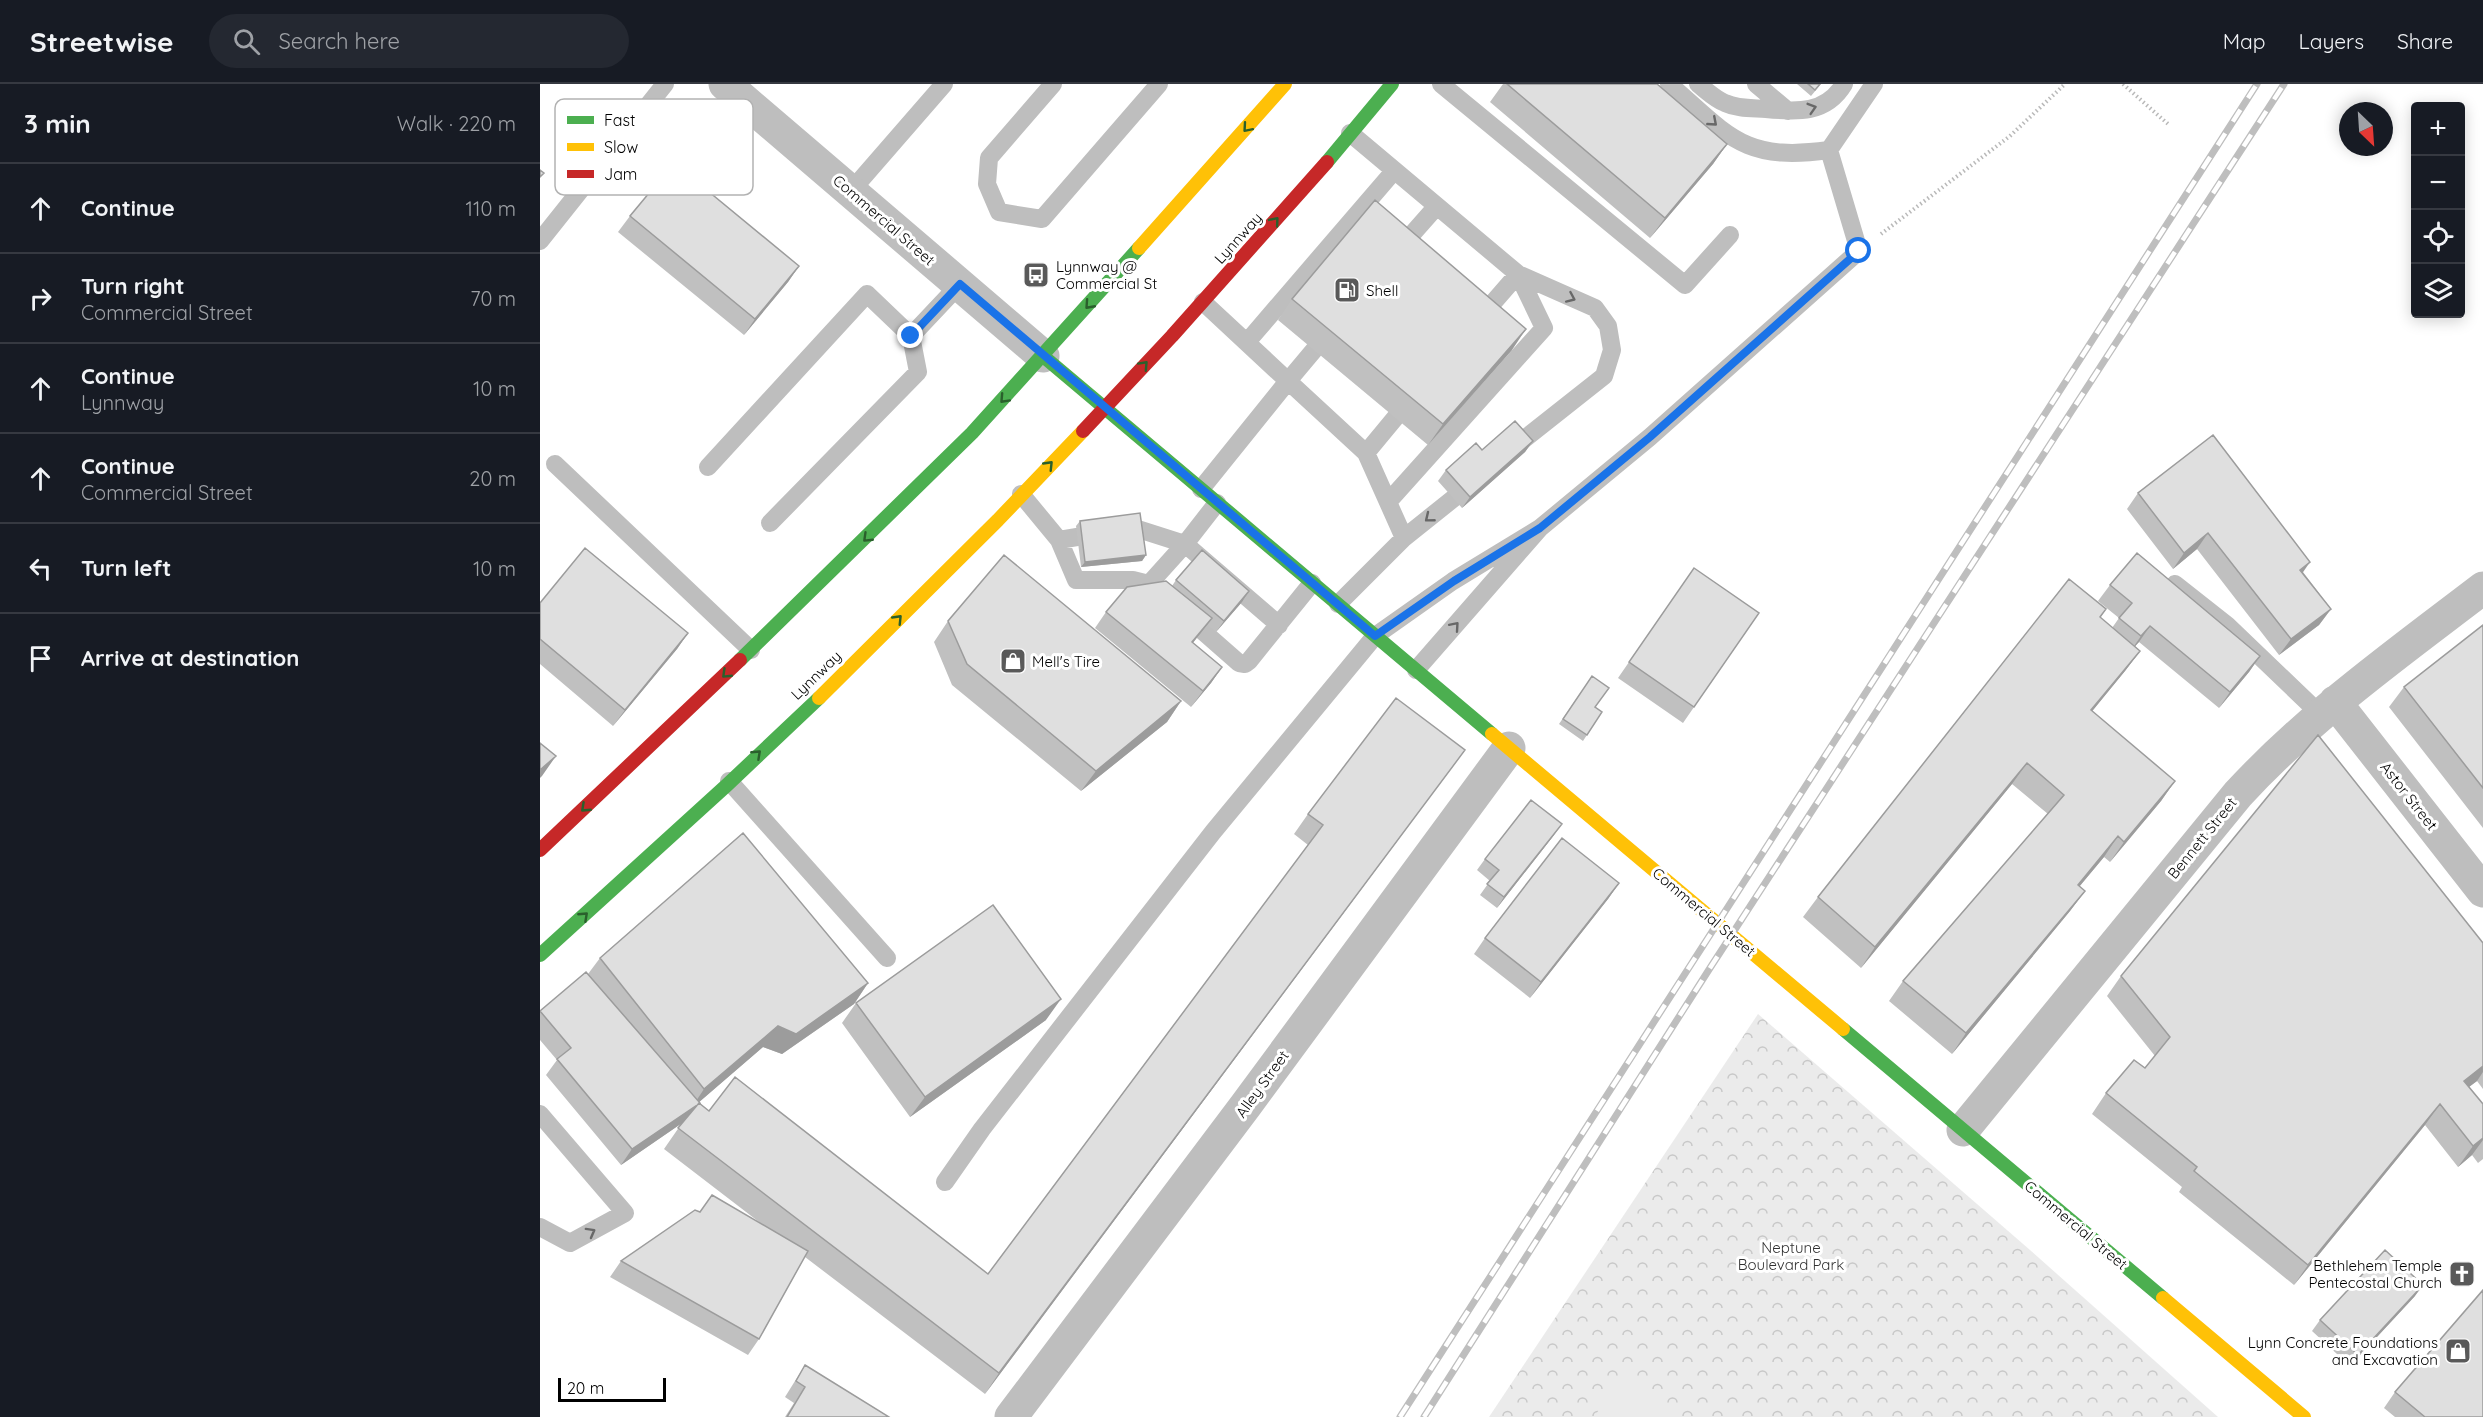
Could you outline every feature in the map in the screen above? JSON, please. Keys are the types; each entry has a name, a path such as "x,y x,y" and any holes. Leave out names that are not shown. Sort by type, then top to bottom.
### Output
{"main road":[{"path":"540,850 933,473 1043,356 1285,84"},
{"name":"Lynnway","path":"540,955 878,640 1021,494 1203,302 1392,84"},
{"path":"1043,356 1104,408"},
{"name":"Commercial Street","path":"1104,408 2304,1417"}],"street":[{"name":"Commercial Street","path":"725,84 743,99"},
{"name":"Commercial Street","path":"753,108 1043,356"},
{"name":"Bennett Street","path":"1963,1130 2238,794 2267,763 2328,708 2483,588"},
{"name":"Astor Street","path":"2328,708 2483,891"},
{"name":"Alley Street","path":"1011,1417 1246,1105 1509,748"}],"lane":[{"path":"653,99 665,84"},
{"path":"851,191 944,84"},
{"path":"1053,84 989,158 987,184 999,212 1042,219 1159,84"},
{"path":"1441,84 1685,285 1730,235"},
{"path":"1668,84 1726,134 1743,144 1758,150 1781,154 1829,150"},
{"path":"1698,84 1716,98 1737,107 1801,112 1824,105 1844,84"},
{"path":"1756,84 1788,111"},
{"path":"1829,150 1874,84"},
{"path":"1350,133 1518,274 1595,308 1608,326 1612,350 1604,376 1518,444"},
{"path":"945,1182 982,1129 1213,832 1375,636 1454,581 1540,528 1650,437 1859,251 1829,150"},
{"path":"1247,342 1394,171"},
{"path":"540,241 577,195"},
{"path":"1398,251 1436,207"},
{"path":"1478,320 1518,274"},
{"path":"1388,502 1544,328 1518,274"},
{"path":"911,336 960,284"},
{"path":"708,467 867,294 911,336 918,372 770,523"},
{"path":"1203,302 1366,453 1404,538"},
{"path":"1201,489 1314,350"},
{"path":"1366,453 1395,418"},
{"path":"555,464 750,650"},
{"path":"1021,494 1059,540 1076,580 1133,580 1149,584 1239,663 1245,664 1249,661 1312,583"},
{"path":"1338,604 1404,538 1454,498"},
{"path":"1149,584 1185,544 1217,503"},
{"path":"1416,670 1540,528"},
{"path":"1138,529 1185,544 1279,625"},
{"path":"1059,540 1077,537"},
{"path":"2175,584 2328,708"},
{"path":"729,781 887,958"},
{"path":"540,1114 625,1213 570,1243 540,1227"}],"path":[{"path":"1859,251 2010,136 2065,84"},
{"path":"2123,84 2168,124"}],"green space":[{"name":"Neptune Boulevard Park","path":"1758,1014 2030,1250 2218,1417 1489,1417"},
{"path":"1627,1369 1682,1417 1594,1417"}],"building":[{"path":"1507,84 1657,84 1727,144 1665,218"},
{"path":"1808,84 1820,84 1815,90"},
{"path":"647,195 713,195 799,266 755,319 630,216"},
{"path":"1375,200 1526,329 1443,424 1292,299"},
{"path":"1515,421 1533,441 1470,497 1446,470 1476,443 1482,450"},
{"path":"2213,435 2310,562 2300,570 2331,609 2291,639 2208,533 2184,553 2138,493"},
{"path":"1140,513 1146,555 1085,562 1080,521"},
{"path":"585,548 688,633 625,710 540,639 540,603"},
{"path":"1202,550 1249,591 1224,621 1176,580"},
{"path":"2137,553 2260,656 2230,692 2150,626 2141,636 2119,618 2132,603 2110,585"},
{"path":"1004,555 1181,701 1096,771 967,664 948,621"},
{"path":"1694,568 1759,613 1694,707 1629,662"},
{"path":"2069,579 2106,609 2100,617 2140,651 2091,710 2175,781 2124,842 2118,836 2078,885 2085,891 1966,1033 1903,981 2064,795 2027,763 1875,947 1818,897"},
{"path":"1166,581 1212,618 1192,642 1222,667 1203,691 1106,612 1127,587"},
{"path":"2483,625 2483,788 2404,687"},
{"path":"1592,676 1609,688 1595,707 1602,712 1587,735 1563,719"},
{"path":"1396,698 1465,750 999,1373 678,1128 699,1103 709,1111 735,1077 988,1274 1323,825 1308,814"},
{"path":"2318,735 2483,943 2483,1066 2464,1081 2483,1104 2483,1138 2473,1146 2440,1104 2308,1265 2194,1171 2197,1167 2106,1093 2134,1060 2145,1068 2170,1037 2121,976"},
{"path":"540,743 556,756 540,770"},
{"path":"1531,800 1562,824 1504,897 1487,884 1499,870 1485,859"},
{"path":"743,833 868,983 796,1034 778,1026 704,1089 600,958"},
{"path":"1562,838 1619,883 1541,982 1485,938"},
{"path":"993,905 1061,999 925,1097 856,1003"},
{"path":"586,972 700,1103 632,1149 557,1059 571,1048 540,1011"},
{"path":"712,1195 808,1251 759,1339 621,1261 695,1210 700,1212"},
{"path":"2385,1250 2423,1285 2358,1355 2320,1320"},
{"name":"Lynn Concrete Foundations and Excavation","path":"2483,1290 2483,1417 2425,1417 2395,1392"},
{"path":"805,1365 889,1417 787,1417 805,1387 796,1381"}],"railway":[{"path":"1400,1417 2257,84"},
{"path":"1424,1417 1710,968 2284,84"}],"traffic: fast":[{"path":"1327,162 1392,84"},
{"path":"740,660 972,433 1139,248"},
{"path":"1043,356 1492,734"},
{"path":"540,955 819,698"},
{"path":"1843,1029 2163,1298"}],"traffic: slow":[{"path":"1139,248 1285,84"},
{"path":"819,698 998,520 1083,431"},
{"path":"1492,734 1843,1029"},
{"path":"2163,1298 2304,1417"}],"traffic: jam":[{"path":"1083,431 1172,336 1327,162"},
{"path":"540,850 740,660"}],"place":[{"name":"Lynnway @ Commercial St","path":"1036,275"},
{"name":"Shell","path":"1347,290"},
{"name":"Mell's Tire","path":"1013,661"},
{"name":"Bethlehem Temple Pentecostal Church","path":"2462,1274"},
{"name":"Lynn Concrete Foundations and Excavation","path":"2458,1351"}],"route":[{"path":"911,336 960,284 1375,636 1454,581 1540,528 1650,437 1859,251"}]}
